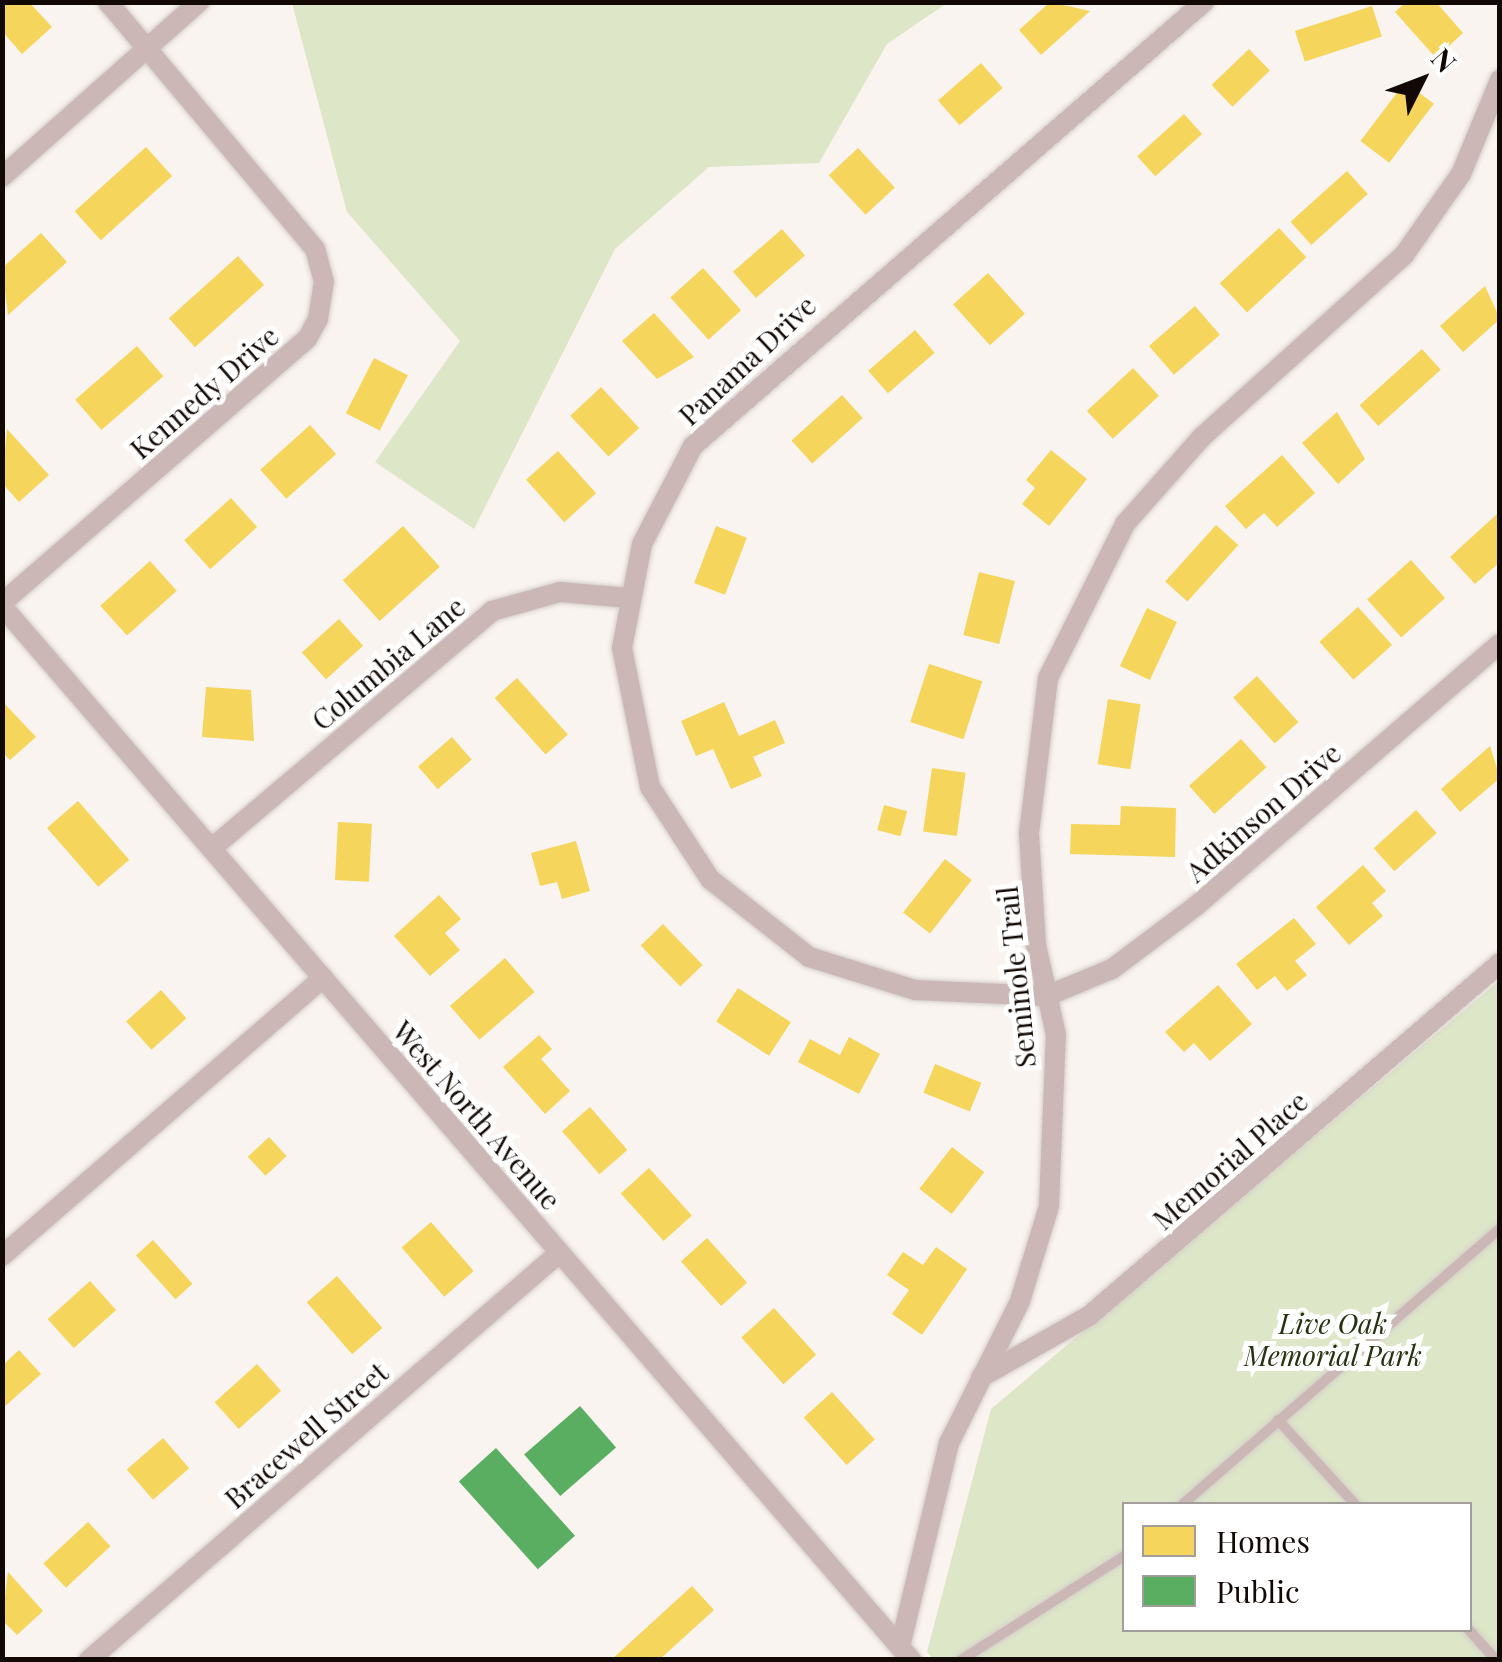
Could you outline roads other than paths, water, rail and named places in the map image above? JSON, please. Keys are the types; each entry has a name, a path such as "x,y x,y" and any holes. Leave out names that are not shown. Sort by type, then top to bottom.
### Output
{"street":[{"name":"Kennedy Drive","path":"2,605 307,339 318,319 324,282 315,249 108,2"},
{"path":"2,177 199,2"},
{"name":"Panama Drive","path":"1047,996 866,979 809,957 732,902 689,855 640,758 622,648 630,598 656,503 711,425 1204,2"},
{"name":"Seminole Trail","path":"908,1656 948,1443 1020,1301 1050,1206 1056,1058 1029,786 1048,678 1080,599 1176,463 1404,255 1461,174 1500,80"},
{"name":"Columbia Lane","path":"212,848 492,612 560,592 630,598"},
{"name":"West North Avenue","path":"2,605 908,1656"},
{"name":"Adkinson Drive","path":"1047,996 1112,968 1196,906 1500,644"},
{"name":"Memorial Place","path":"981,1377 1089,1316 1500,963"},
{"path":"2,1256 322,978"},
{"name":"Bracewell Street","path":"88,1660 560,1253"}],"lane":[{"path":"1184,1502 1500,1228"},
{"path":"1278,1420 1353,1502"},
{"path":"960,1660 1122,1557"},
{"path":"1470,1632 1496,1660"}],"park label":[{"name":"Live Oak Memorial Park","path":"1333,1339"}]}
